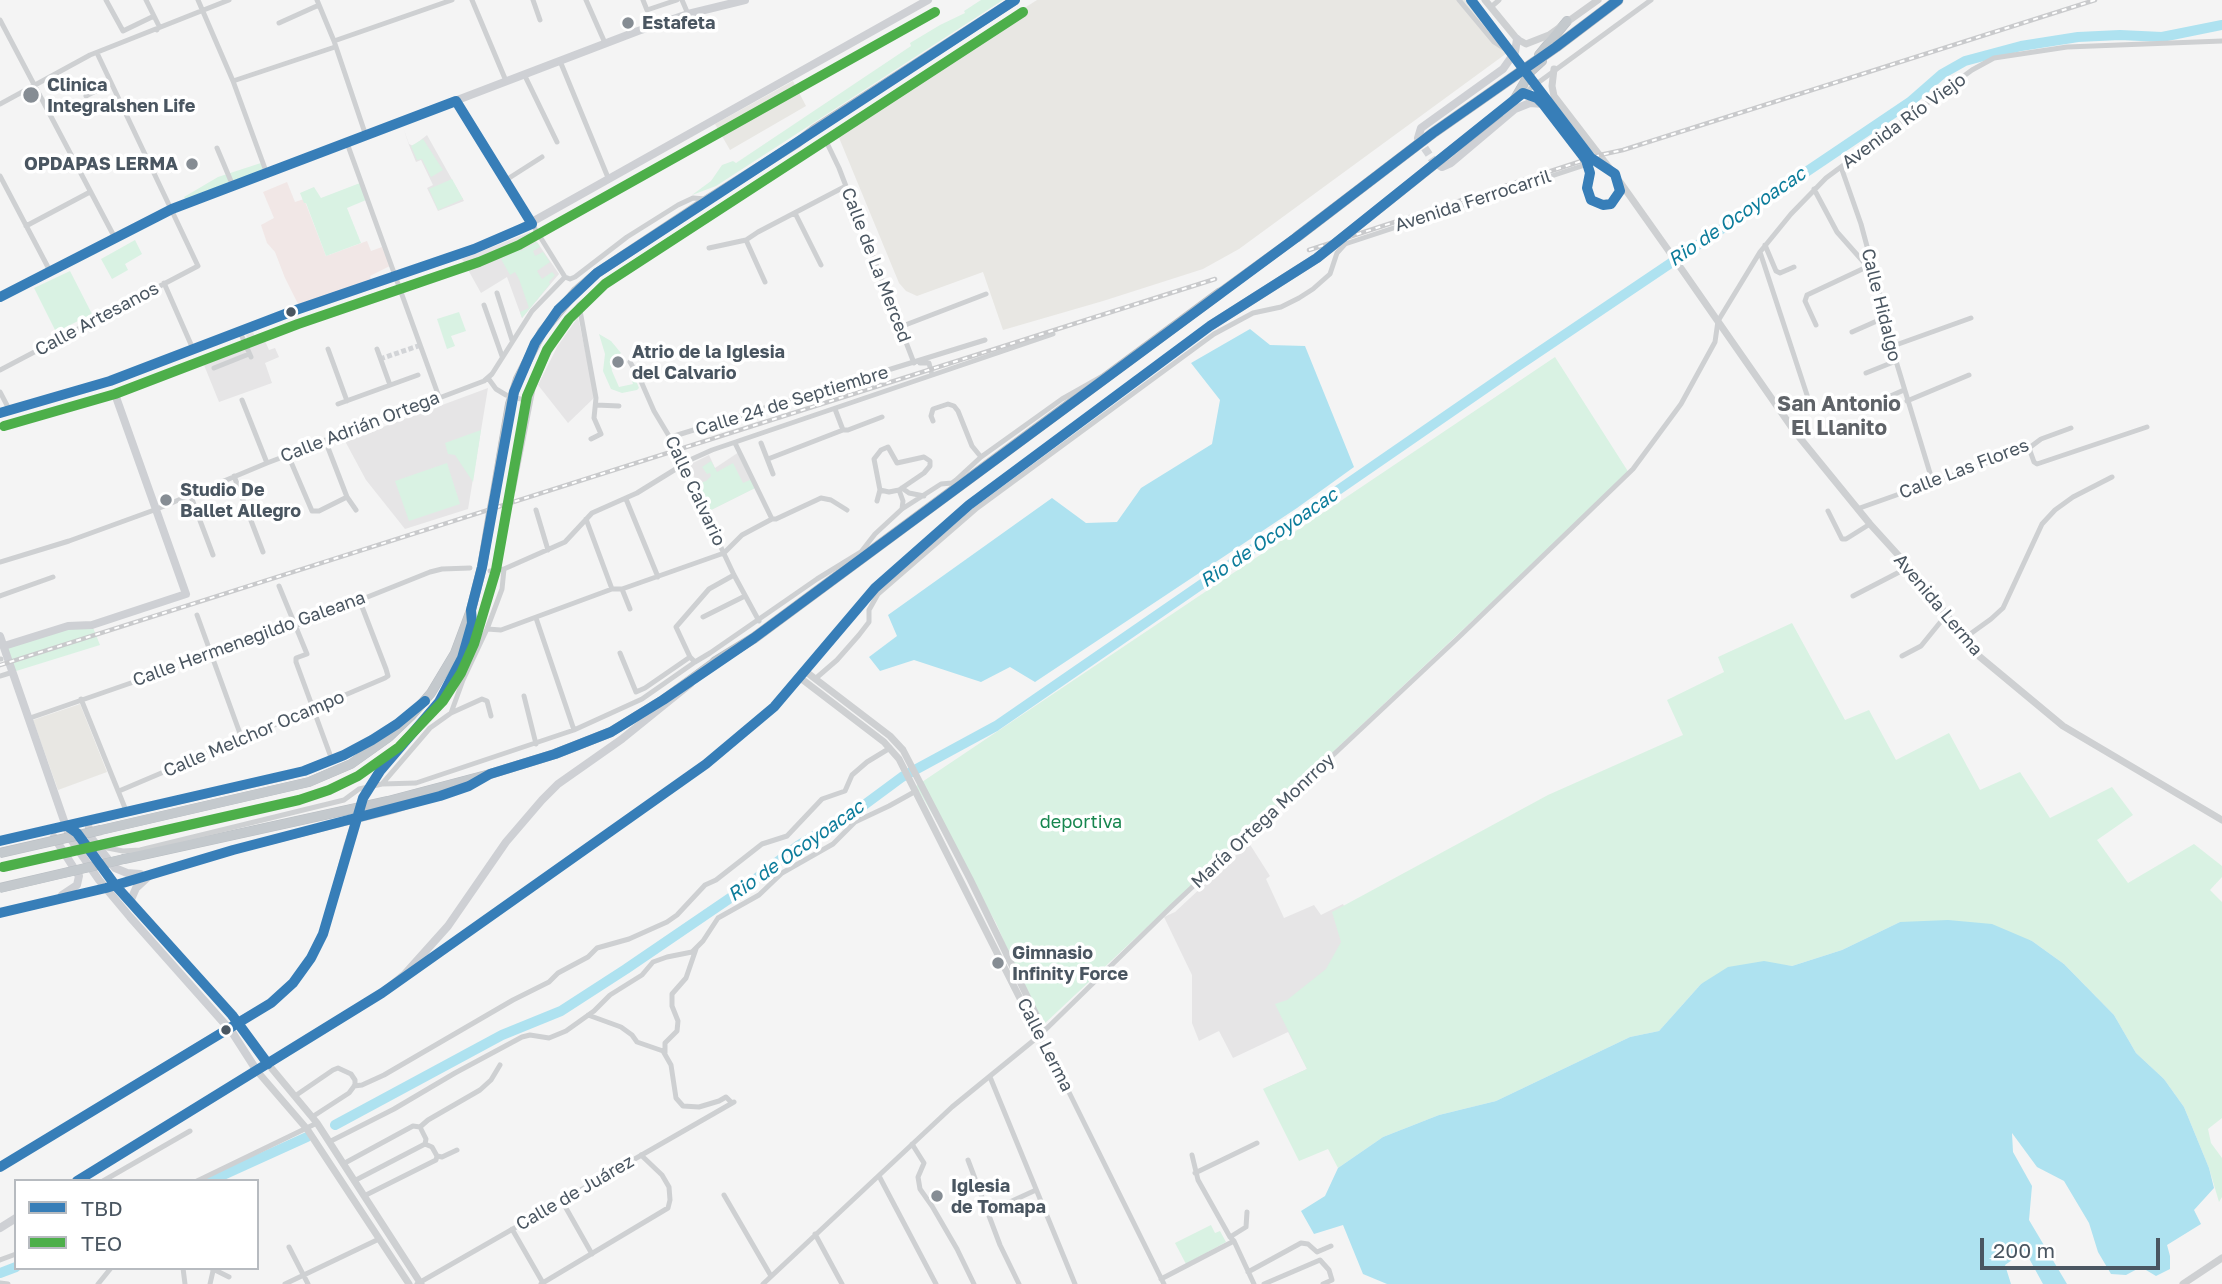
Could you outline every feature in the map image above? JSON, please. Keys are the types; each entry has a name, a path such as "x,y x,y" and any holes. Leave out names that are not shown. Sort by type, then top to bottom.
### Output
{"highway":[{"path":"0,853 294,787 351,764 377,747 422,705 448,667 461,639 482,567 514,391 529,355 567,300 592,278 707,200 1015,0"},
{"path":"0,888 388,801 555,754 611,732 754,638 1297,237 1433,133 1618,0"},
{"path":"1536,59 1567,21"},
{"path":"1513,102 1531,71 1556,47"},
{"path":"1210,326 1317,258 1523,93"}],"main road":[{"path":"0,297 172,209 605,43 688,14 745,0"},
{"path":"0,413 110,381 293,311 474,249 532,224 928,0"},
{"path":"1418,138 1421,128 1503,69 1511,59 1517,42"},
{"path":"1523,93 1543,104 1589,162"},
{"path":"1434,162 1442,167 1451,163 1515,109 1530,103 1543,104"},
{"path":"4,646 68,626 92,625 186,594 116,397"},
{"path":"0,1167 271,1003 293,983 311,958 323,934 363,798 380,771 447,689 462,658 472,623 471,610"},
{"path":"0,636 70,838 232,1032 257,1071"},
{"path":"80,1179 382,993 405,974 448,926 506,842 558,784 669,703 715,662"},
{"path":"0,841 291,775 332,760 372,740 422,705"},
{"path":"0,913 110,887 233,850 396,808 469,786 490,774"},
{"path":"94,820 89,832 111,864 131,874 151,874"},
{"path":"41,832 58,842 79,876 75,888 54,900"},
{"path":"130,902 136,888 151,874"},
{"path":"110,887 130,902 232,1015 268,1064"}],"street":[{"path":"106,0 123,31 154,16"},
{"path":"146,0 159,26 157,30"},
{"path":"198,0 233,81 267,174"},
{"path":"0,104 97,53 229,0"},
{"path":"233,81 452,0"},
{"path":"472,0 506,81"},
{"path":"533,0 540,20"},
{"path":"586,0 605,43"},
{"path":"643,0 647,10 680,0 688,14"},
{"path":"1459,0 1498,45 1505,49 1512,48 1517,42"},
{"path":"1471,0 1589,162 1610,169"},
{"path":"1499,0 1488,3 1517,42 1526,44 1549,35 1598,0"},
{"path":"1523,93 1651,0"},
{"path":"279,23 318,2 366,136"},
{"path":"0,20 115,238"},
{"name":"Avenida Río Viejo","path":"1718,321 1759,252 1814,189 1972,71 1994,58 2067,47 2222,41"},
{"path":"97,53 172,209"},
{"path":"560,61 610,180"},
{"path":"1555,69 1552,86 1554,96 1678,264"},
{"path":"524,74 557,142"},
{"path":"86,96 111,83"},
{"path":"456,101 565,277 570,279 627,237 678,205 693,198 707,200"},
{"name":"Calle de La Merced","path":"579,305 614,277 752,185 827,141 914,363"},
{"path":"347,143 439,397"},
{"path":"217,148 233,186"},
{"path":"506,180 542,157"},
{"path":"1589,162 1587,188 1596,204 1611,204 1623,199 1633,201"},
{"name":"Avenida Ferrocarril","path":"815,679 837,660 869,622 869,610 878,594 976,509 1214,334 1263,309 1281,307 1299,299 1313,289 1330,274 1337,253 1346,244 1589,162"},
{"name":"Calle Hidalgo","path":"1841,167 1861,224 1896,362 1933,483"},
{"path":"0,176 50,271"},
{"path":"1611,204 1620,191 1617,178"},
{"path":"709,248 746,240 846,186"},
{"path":"1814,189 1837,232 1870,268 1807,295 1805,301 1816,325"},
{"path":"26,226 90,192"},
{"name":"Calle Artesanos","path":"0,370 195,268 198,264 172,209"},
{"path":"795,213 821,265"},
{"path":"746,240 765,282"},
{"path":"1765,245 1776,271 1780,273 1794,267"},
{"path":"1759,252 1808,398"},
{"name":"Avenida Lerma","path":"1678,264 1795,432 1857,509 1909,567 1980,657 2056,720 2081,737 2222,820"},
{"path":"506,395 486,379 544,297 565,277"},
{"path":"164,284 193,349"},
{"path":"496,293 512,340"},
{"path":"900,327 986,294"},
{"path":"484,304 502,356"},
{"path":"513,491 527,400 546,358 579,305"},
{"path":"579,305 596,398 594,418 601,434 591,439"},
{"path":"1852,332 1886,317"},
{"path":"1893,346 1971,318"},
{"name":"María Ortega Monrroy","path":"763,1284 952,1107 1041,1032 1633,469 1681,404 1714,342 1718,321"},
{"path":"405,974 706,764 775,707 875,588 969,505 1210,326"},
{"path":"214,368 250,356 240,332"},
{"path":"490,570 504,569 565,542 592,513 626,499 712,450 1053,334"},
{"name":"Calle 24 de Septiembre","path":"672,441 985,340"},
{"path":"328,349 347,401"},
{"path":"377,349 390,385"},
{"name":"Calle Calvario","path":"630,362 672,441 734,575 760,621"},
{"path":"1866,373 1896,362"},
{"path":"914,363 929,363 932,375"},
{"path":"338,404 418,375"},
{"path":"1908,401 1969,375"},
{"path":"620,653 636,692 645,688 760,621 817,579 861,552 902,509 941,484 956,480 981,457 1062,399 1095,379 1108,377"},
{"name":"Calle Adrián Ortega","path":"0,562 69,541 157,509 288,454 486,379"},
{"path":"110,381 116,397"},
{"path":"1888,411 1884,400 1889,395 1904,390"},
{"path":"0,392 10,411"},
{"path":"242,400 267,463"},
{"path":"933,421 933,409 948,404 954,406 972,446 981,457"},
{"path":"596,405 619,406"},
{"path":"835,409 843,430"},
{"path":"768,459 882,417"},
{"path":"2029,447 2037,464 2147,427"},
{"name":"Calle Las Flores","path":"1857,509 2029,447 2041,439 2071,428"},
{"path":"325,440 347,497 356,510"},
{"path":"735,443 772,519"},
{"path":"761,443 773,474"},
{"path":"877,501 880,490 874,459 879,452 888,447 897,463 924,457 930,461 930,466 924,473 901,489 890,492 880,490"},
{"path":"288,454 312,511 319,511 347,497"},
{"path":"233,476 263,552"},
{"path":"1966,637 2003,608 2042,524 2073,497 2112,477"},
{"path":"901,489 924,496"},
{"path":"901,489 904,501 902,509"},
{"path":"190,494 213,555"},
{"path":"487,629 501,630 612,589 622,589 724,553 740,537 772,519 821,498 831,499 847,510"},
{"path":"626,499 658,577"},
{"path":"536,510 548,550"},
{"path":"1828,511 1842,539 1870,524"},
{"path":"586,519 612,589"},
{"path":"1853,596 1909,567"},
{"name":"Calle Hermenegildo Galeana","path":"30,718 295,626 430,572 470,568"},
{"path":"451,713 502,589 504,569"},
{"path":"692,659 676,627 709,589 734,575"},
{"path":"0,596 53,576"},
{"path":"279,586 307,654 296,658 296,662 332,760"},
{"path":"622,589 630,609"},
{"path":"703,617 745,596"},
{"name":"Calle Melchor Ocampo","path":"119,791 386,678 388,676 359,599"},
{"path":"1902,656 1921,646 1947,614"},
{"path":"197,615 242,739"},
{"path":"536,618 574,730"},
{"path":"97,846 123,851 140,849 344,800 359,789 382,784 416,783 574,730 642,699 692,659"},
{"path":"0,676 13,672"},
{"path":"802,674 815,679 898,743 909,768"},
{"path":"802,674 890,748 909,768"},
{"path":"524,696 536,744"},
{"path":"81,699 127,813"},
{"path":"382,784 430,728 451,713 472,702 485,699 491,716"},
{"path":"2056,720 2062,711"},
{"path":"354,1086 362,1085 394,1069 411,1057 549,982 558,973 588,957 597,948 629,939 667,922 705,885 716,880 762,844 787,836 822,799 845,791 852,775 890,748"},
{"name":"Calle Lerma","path":"909,768 1163,1281"},
{"name":"Calle Lerma","path":"913,776 916,790 966,881"},
{"path":"665,1053 665,1043 677,1031 678,1021 672,1006 672,994 686,978 695,949 718,918 759,895 782,873 833,844 855,822 916,790"},
{"path":"329,1142 522,1037 530,1035 549,1038 566,1031 610,995 642,975 653,962 685,955 695,949"},
{"path":"588,1015 621,1027 637,1042 665,1053"},
{"name":"Calle de Juárez","path":"419,1283 733,1102 726,1097 699,1107 682,1106 676,1098 671,1065 665,1053"},
{"path":"268,1064 314,1120 419,1283"},
{"path":"343,1164 413,1126 419,1127 480,1090 491,1080 500,1065"},
{"path":"201,1179 307,1129 314,1120 349,1093 355,1080 351,1074 338,1068 295,1096"},
{"path":"257,1071 307,1129 409,1284"},
{"path":"990,1077 1075,1284"},
{"path":"419,1127 426,1139 425,1144"},
{"path":"106,1179 190,1131"},
{"path":"1195,1173 1257,1143"},
{"path":"425,1144 432,1147 437,1156"},
{"path":"354,1181 425,1144"},
{"path":"912,1144 924,1163 918,1177 920,1189 957,1249 974,1284"},
{"path":"437,1156 442,1157 457,1150"},
{"path":"512,1229 542,1283 668,1208 668,1187 662,1175 641,1155"},
{"path":"1192,1155 1195,1173 1254,1284"},
{"path":"364,1196 436,1160 437,1156"},
{"path":"968,1160 1017,1284"},
{"path":"879,1176 936,1284"},
{"path":"988,1212 1036,1190"},
{"path":"724,1195 771,1276"},
{"path":"562,1201 592,1254"},
{"path":"1163,1281 1232,1239 1246,1227 1247,1212"},
{"path":"816,1234 842,1284"},
{"path":"285,1284 379,1239"},
{"path":"1248,1272 1301,1243 1308,1244 1317,1252 1329,1247 1329,1252 1322,1261"},
{"path":"289,1247 308,1284"},
{"path":"2183,1284 2222,1258"},
{"path":"1264,1284 1316,1261 1322,1261"},
{"path":"1322,1261 1334,1279 1322,1284"},
{"path":"210,1284 212,1270 229,1277"},
{"path":"98,1284 105,1281"},
{"path":"0,1283 8,1284"}],"shaded area":[{"path":"1037,0 1472,0 1511,50 1239,249 1203,269 1003,330 983,272 917,296 906,291 899,283 835,128"},
{"path":"793,81 806,106 730,150 715,124"},
{"path":"403,127 409,144 413,146 427,135 464,201 438,211 427,188 433,185 421,160 416,162 409,145"},
{"path":"287,182 295,202 304,199 326,256 367,241 371,251 382,247 390,266 370,276 371,279 299,306 275,252 267,243 261,225 274,218 263,192"},
{"path":"530,232 559,274 522,318 507,277 481,293 462,259"},
{"path":"578,317 595,397 568,423 538,385 557,347"},
{"path":"253,332 257,343 265,341 269,350 275,348 279,357 265,363 272,383 219,402 204,365 250,347 246,335"},
{"path":"488,388 468,509 405,529 366,480 345,441"},
{"path":"739,452 755,488 709,511 689,465 709,455 715,468"},
{"path":"80,704 107,772 58,790 33,720"},
{"path":"1249,843 1270,876 1266,879 1284,918 1314,905 1321,915 1343,904 1366,949 1493,1045 1263,1089 1307,1069 1288,1032 1233,1058 1219,1031 1199,1041 1192,1023 1192,975 1164,917 1175,912"}],"green space":[{"path":"981,0 1003,0 716,186 692,195 711,181 722,165 733,161 736,163 911,46 910,43 965,13 964,11"},
{"path":"423,139 443,170 431,177 422,159 417,160 411,146"},
{"path":"264,162 268,171 186,200 184,197 218,177"},
{"path":"452,179 463,199 438,210 429,189"},
{"path":"360,183 366,200 347,208 361,243 326,256 300,193 314,187 321,198"},
{"path":"135,240 142,254 125,264 128,270 112,279 101,259"},
{"path":"537,242 540,247 533,251 535,256 543,252 550,262 537,271 542,279 552,272 555,275 522,318 520,312 529,308 519,279 515,272 510,275 501,259 515,252 511,245 515,243 521,251"},
{"path":"70,271 92,314 56,332 34,288"},
{"path":"459,312 466,331 451,336 455,346 447,349 437,319"},
{"path":"599,334 611,341 621,353 610,360 619,387 633,384 635,378 639,388 637,390 622,393 611,389 603,371 605,354"},
{"name":"deportiva","path":"1555,357 1629,473 1041,1027 996,923 916,786"},
{"path":"481,430 473,482 455,455 448,454 445,443"},
{"path":"711,461 717,472 733,463 743,483 752,479 755,488 709,511 697,484 711,476 702,467"},
{"path":"447,463 460,504 409,521 395,481"},
{"path":"1792,623 1845,720 1869,710 1896,760 1949,733 1980,790 2020,772 2050,818 2112,787 2133,815 2097,840 2128,883 2194,844 2222,866 2222,877 2210,890 2222,902 2222,1118 2208,1129 2211,1143 2222,1158 2222,1197 2219,1202 2209,1168 2184,1107 2164,1079 2136,1053 2114,1015 2064,964 2032,941 1900,922 1842,950 1792,966 1760,962 1701,984 1659,1031 1630,1037 1496,1101 1439,1115 1383,1137 1338,1168 1328,1149 1299,1161 1263,1089 1307,1069 1275,1004 1287,1000 1326,969 1341,942 1332,912 1548,795 1683,735 1667,700 1724,672 1718,657"},
{"path":"92,625 100,645 13,672 4,646 68,626"},
{"path":"1211,1225 1215,1233 1220,1231 1226,1242 1186,1264 1175,1243"}],"water":[{"path":"1250,329 1270,345 1305,346 1354,467 1297,508 1035,682 1010,667 981,682 914,660 880,671 869,657 897,636 888,615 1052,498 1086,523 1117,522 1141,488 1212,444 1220,400 1191,363"},
{"path":"1948,920 1992,924 2032,941 2064,964 2114,1015 2136,1053 2164,1079 2184,1107 2209,1168 2214,1188 2194,1210 2201,1224 2167,1245 2170,1269 2156,1276 2141,1267 2126,1275 2111,1274 2098,1252 2089,1223 2064,1181 2037,1167 2012,1133 2013,1152 2032,1186 2029,1220 2067,1284 2043,1284 2025,1251 2005,1265 2011,1284 1387,1284 1363,1274 1343,1225 1314,1234 1301,1211 1325,1196 1338,1168 1383,1137 1439,1115 1496,1101 1630,1037 1659,1031 1701,984 1728,967 1764,961 1792,966 1842,950 1900,922"}],"waterway":[{"name":"Rio de Ocoyoacac","path":"335,1125 502,1035 561,1011 626,969 739,892 799,845 856,811 902,777 996,726 1518,366 1910,102 1942,74 1965,61 2021,46 2078,37 2162,37 2222,25"},
{"name":"Rio de Ocoyoacac","path":"214,1179 307,1137"},
{"name":"Rio de Ocoyoacac","path":"0,1273 14,1268"}],"tunnel":[{"path":"1418,138 1434,162"},
{"path":"380,359 421,345"},
{"path":"510,396 524,400"}],"railway":[{"path":"1309,250 1600,155 1623,150 2095,0"},
{"path":"0,665 1215,279"}],"transit line":[{"name":"TBD","path":"0,1167 271,1003 293,983 311,958 323,934 363,798 380,771 439,702 462,658 472,623 471,610 482,567 514,392 535,343 558,310 597,273 1015,0"},
{"name":"TBD","path":"80,1179 382,993 706,764 774,707 875,588 969,505 1210,326 1317,258 1523,93 1537,98 1543,104 1586,160 1590,173 1587,188 1591,200 1603,205 1611,204 1620,191 1615,174 1591,158 1471,0"},
{"name":"TBD","path":"0,913 106,888 233,850 440,796 469,786 490,774 555,754 611,732 754,638 1297,237 1433,133 1618,0"},
{"name":"TEO","path":"4,426 115,394 298,324 479,262 519,245 935,12"},
{"name":"TEO","path":"3,867 299,800 358,776 399,747 443,701 461,673 474,644 496,570 527,396 547,350 569,319 605,284 1023,12"},
{"name":"TBD","path":"0,297 172,209 456,101 532,224 474,249 293,311 110,381 0,413"},
{"name":"TBD","path":"0,841 304,771 372,740 425,701"},
{"name":"TBD","path":"67,826 77,833 115,885 232,1015 268,1064"}],"place":[{"name":"Estafeta","path":"628,23"},
{"name":"Clinica Integralshen Life","path":"31,95"},
{"name":"OPDAPAS LERMA","path":"192,164"},
{"name":"Atrio de la Iglesia del Calvario","path":"618,362"},
{"name":"Studio De Ballet Allegro","path":"166,500"},
{"name":"Gimnasio Infinity Force","path":"998,963"},
{"name":"Iglesia de Tomapa","path":"937,1196"}],"district":[{"name":"San Antonio El Llanito","path":"1839,416"}]}
